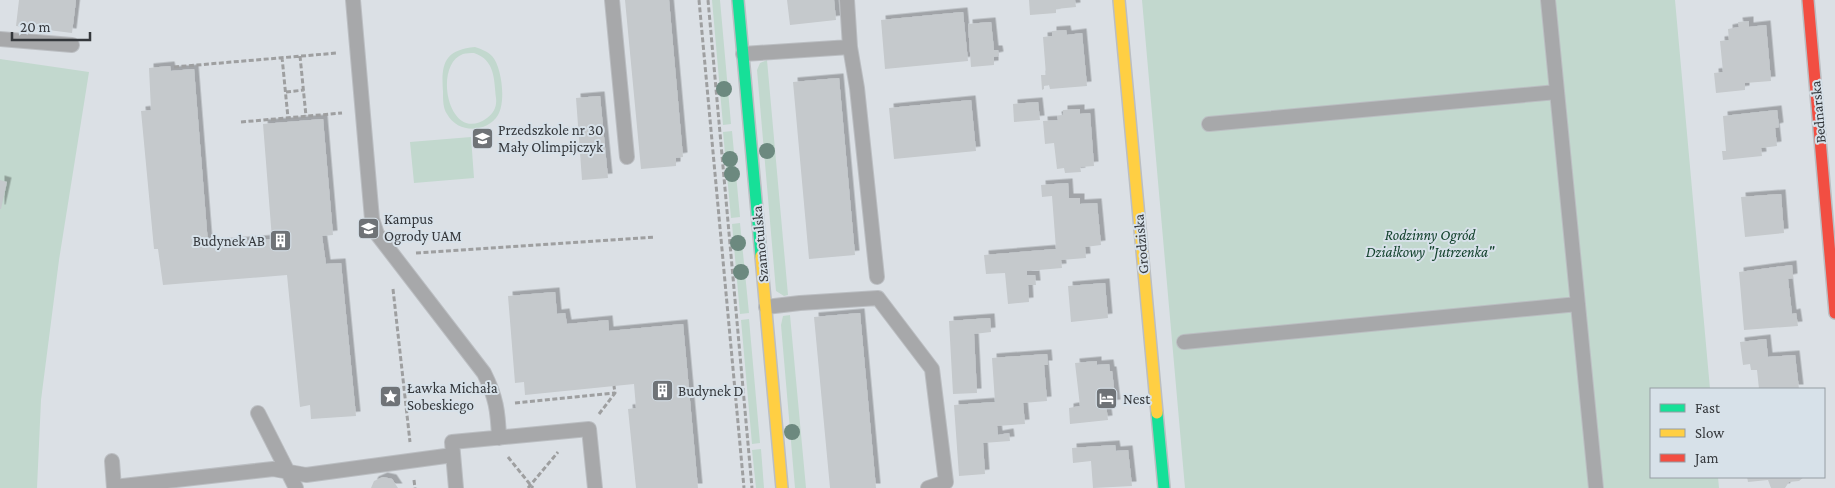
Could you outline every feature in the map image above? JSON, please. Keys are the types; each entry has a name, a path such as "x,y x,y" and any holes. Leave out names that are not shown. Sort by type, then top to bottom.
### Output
{"street":[{"name":"Szamotulska","path":"738,0 782,488"},
{"name":"Grodziska","path":"1119,0 1164,488"},
{"name":"Bednarska","path":"1808,0 1835,313"}],"lane":[{"path":"353,0 372,219 377,234 484,372 496,404 499,438"},
{"path":"612,0 627,157"},
{"path":"847,0 850,47 857,88 877,277"},
{"path":"1548,0 1596,488"},
{"path":"0,39 72,45"},
{"path":"743,54 850,47"},
{"path":"1209,124 1557,92"},
{"path":"766,307 878,298 932,369 946,482 928,488"},
{"path":"1184,342 1578,304"},
{"path":"258,413 296,488"},
{"path":"456,488 452,442 590,429 595,488"},
{"path":"112,461 114,487 272,469 306,475 453,454"}],"path":[{"path":"699,0 744,488"},
{"path":"708,0 752,488"},
{"path":"174,67 358,50"},
{"path":"300,56 306,116"},
{"path":"282,57 288,118"},
{"path":"286,92 304,90"},
{"path":"241,122 363,112"},
{"path":"394,257 409,254 655,237"},
{"path":"392,287 415,488"},
{"path":"496,404 615,393"}],"green space":[{"path":"712,0 720,0 731,124 723,125"},
{"name":"Rodzinny Ogród Działkowy \"Jutrzenka\"","path":"1142,0 1675,0 1710,388 1650,388 1650,478 1718,478 1719,488 1185,488"},
{"path":"475,47 490,54 498,68 502,85 502,102 498,115 493,121 480,128 472,129 458,125 452,121 444,107 444,66 451,55","holes":["474,53 481,56 490,65 492,71 496,104 493,112 487,118 474,124 463,121 455,113 449,101 448,73 454,61 463,54"]},
{"path":"0,59 89,72 59,260 41,400 37,488 0,488"},
{"path":"767,60 788,295 784,296 776,291 757,70 760,63"},
{"path":"732,131 740,217 731,218 723,132"},
{"path":"471,137 474,178 414,183 410,142"},
{"path":"740,223 749,313 740,314 732,224"},
{"path":"790,315 806,488 795,488 781,325 783,316"},
{"path":"749,319 760,443 752,444 741,320"},
{"path":"761,449 764,488 756,488 752,450"}],"building":[{"path":"19,0 76,0 72,33 16,26"},
{"path":"625,0 669,0 683,157 676,158 676,166 641,169"},
{"path":"787,0 834,0 836,20 790,25"},
{"path":"1029,0 1075,0 1076,7 1056,9 1056,13 1030,15"},
{"path":"963,12 968,61 885,69 881,20"},
{"path":"1749,21 1749,27 1766,25 1771,81 1745,83 1745,90 1716,93 1714,73 1723,72 1720,41 1729,40 1728,29 1739,27 1738,22"},
{"path":"991,22 994,50 998,50 999,56 994,57 994,65 971,67 968,24"},
{"path":"1066,30 1067,35 1082,33 1087,86 1050,89 1049,85 1044,86 1042,90 1041,75 1046,75 1043,37 1052,36 1052,31"},
{"name":"Budynek AB","path":"170,66 171,71 194,69 208,244 272,239 263,124 323,119 333,235 322,236 326,264 341,263 356,416 311,419 310,405 300,407 287,275 163,285 158,249 154,249 141,111 151,110 149,68"},
{"path":"839,78 855,255 809,259 793,82"},
{"path":"600,96 608,178 582,180 576,98"},
{"path":"971,100 976,151 894,159 889,108"},
{"path":"1038,102 1040,120 1014,122 1013,104"},
{"path":"1080,109 1080,114 1090,113 1094,166 1080,167 1081,172 1065,173 1064,168 1057,169 1054,143 1045,144 1043,121 1058,120 1057,116 1063,115 1063,110"},
{"path":"1777,110 1779,127 1775,128 1777,146 1761,148 1762,156 1723,160 1722,151 1726,151 1723,116"},
{"path":"0,180 7,182 1,209 0,209"},
{"path":"1068,183 1069,198 1080,198 1080,204 1097,203 1101,245 1085,247 1086,258 1061,260 1062,268 1027,271 1027,275 1035,275 1036,285 1028,285 1029,302 1008,304 1005,273 986,274 984,255 1056,249 1052,196 1042,197 1041,185"},
{"path":"1781,194 1784,233 1745,237 1741,197"},
{"path":"1792,265 1793,278 1788,279 1792,314 1796,313 1798,326 1744,330 1739,272"},
{"path":"1105,283 1108,318 1071,322 1068,286"},
{"name":"Budynek D","path":"555,292 557,314 565,313 567,324 608,320 609,331 683,324 698,488 636,488 628,409 636,408 634,384 525,395 524,382 515,383 508,296"},
{"path":"860,313 876,488 830,488 814,317"},
{"path":"990,318 991,332 974,334 977,393 953,394 949,321"},
{"path":"1766,339 1768,357 1795,355 1799,388 1759,388 1757,370 1751,370 1750,364 1743,365 1740,342"},
{"path":"1047,354 1048,365 1044,365 1047,401 1023,403 1025,424 997,426 998,435 1009,433 1010,441 983,443 985,474 959,476 954,405 995,402 992,358"},
{"path":"1097,361 1097,365 1109,364 1110,371 1112,371 1116,404 1106,405 1108,420 1070,424 1069,408 1080,406 1075,363"},
{"path":"1115,445 1116,451 1128,450 1132,486 1093,488 1091,461 1073,463 1072,448"},
{"path":"383,477 392,479 398,488 371,488 374,481"},
{"path":"1747,478 1803,478 1799,481 1789,482 1785,488 1771,488 1768,480 1748,482"}],"traffic: fast":[{"path":"738,0 761,256"},
{"path":"1157,413 1164,488"}],"traffic: slow":[{"path":"1119,0 1157,413"},
{"path":"761,256 782,488"}],"traffic: jam":[{"path":"1808,0 1835,313"}],"place":[{"name":"Przedszkole nr 30 Mały Olimpijczyk","path":"482,139"},
{"name":"Kampus Ogrody UAM","path":"368,228"},
{"name":"Budynek AB","path":"281,241"},
{"name":"Budynek D","path":"662,391"},
{"name":"Ławka Michała Sobeskiego","path":"391,397"},
{"name":"Nest","path":"1107,399"}]}
